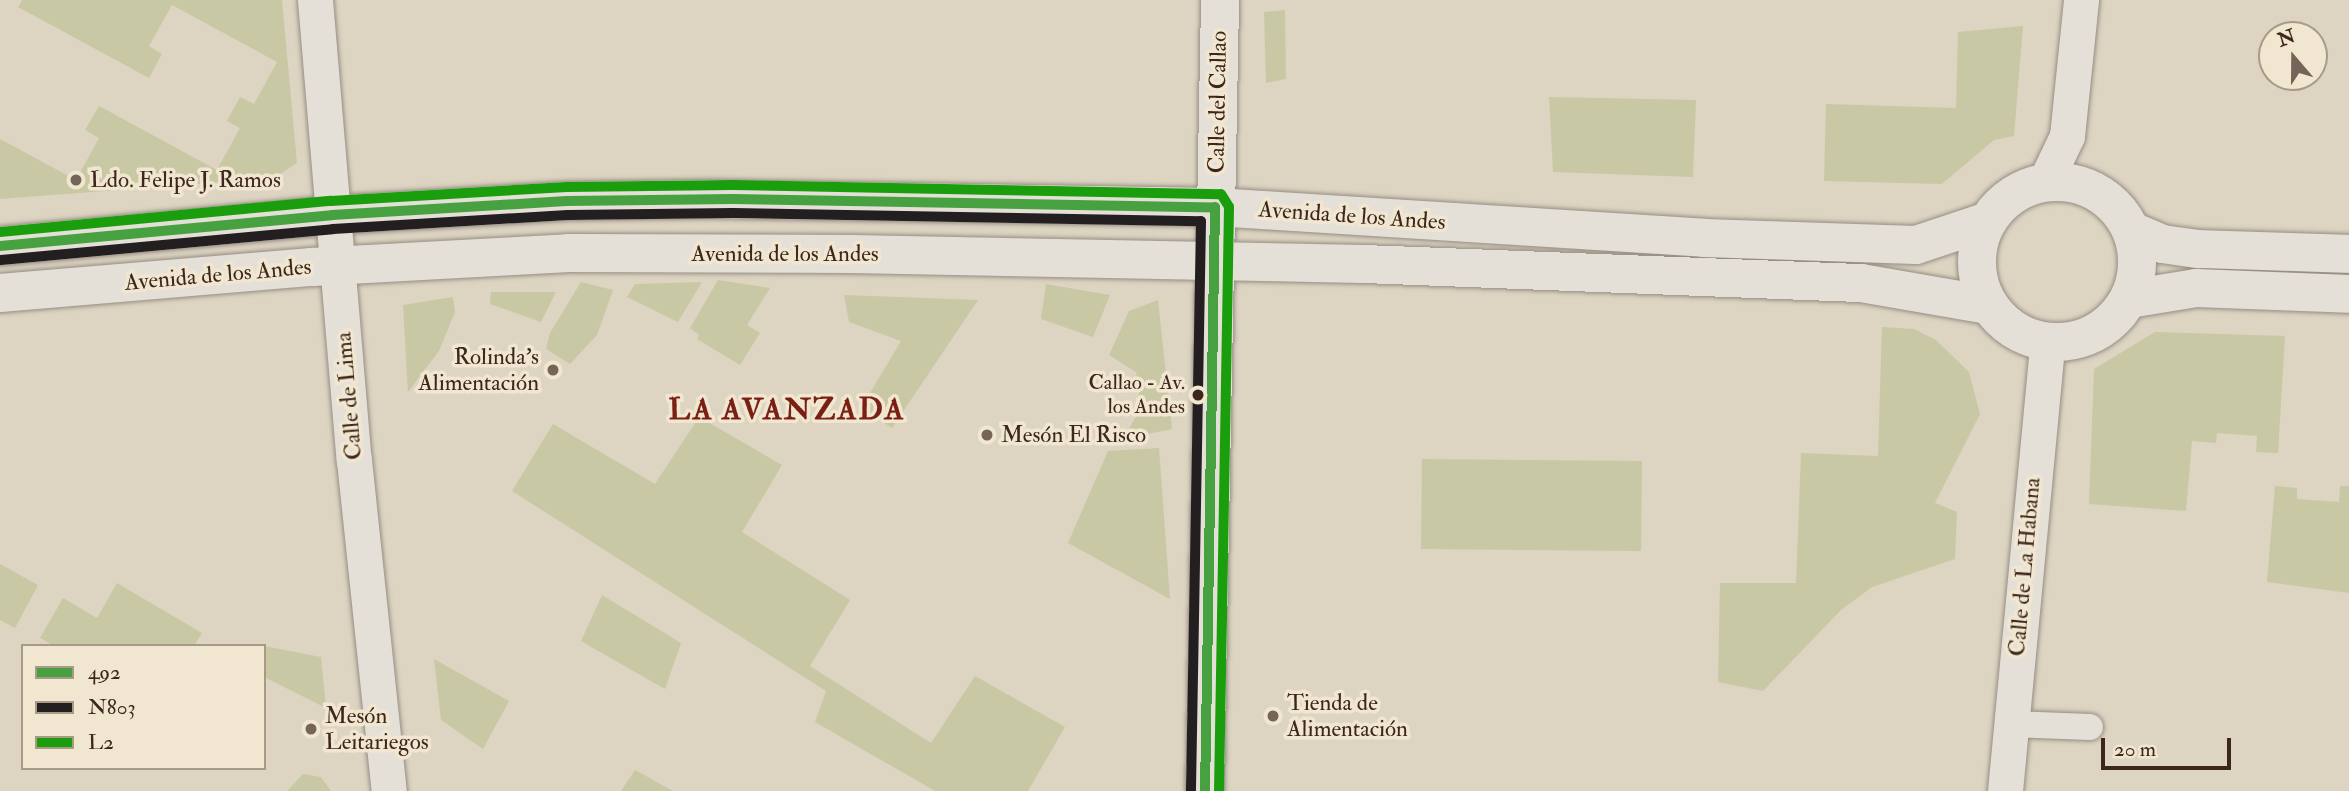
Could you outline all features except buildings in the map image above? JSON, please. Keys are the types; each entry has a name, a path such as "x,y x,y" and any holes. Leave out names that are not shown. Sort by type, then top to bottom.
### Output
{"main road":[{"name":"Calle del Callao","path":"1205,791 1220,0"},
{"path":"2045,182 2072,183 2097,191 2118,208 2132,231 2138,265 2129,299 2115,319 2095,334 2071,342 2047,342 2004,323 1988,305 1978,277 1978,248 1988,221 2003,203 2045,182"},
{"name":"Avenida de los Andes","path":"0,246 332,215 567,201 721,199 1215,207 1690,237 1916,245 1988,221"},
{"path":"2132,231 2162,244 2199,249 2349,254"},
{"name":"Avenida de los Andes","path":"0,293 338,267 569,253 1213,260 1861,283 1988,305"},
{"path":"2129,299 2196,288 2349,294"}],"street":[{"name":"Calle de Lima","path":"315,0 332,215 389,791"},
{"path":"2045,182 2067,135 2081,0"},
{"name":"Calle de La Habana","path":"2005,791 2047,342"},
{"path":"2011,724 2090,727"}],"green space":[{"path":"22,0 282,0 297,163 274,178 0,199 0,139 76,180 99,138 85,130 99,106 217,170 240,128 227,121 240,97 254,104 277,62 172,5 149,46 162,54 149,78 18,7"},
{"path":"1285,10 1286,79 1266,83 1264,12"},
{"path":"2023,26 2014,136 1994,140 1942,184 1824,181 1826,104 1956,108 1958,32"},
{"path":"1549,97 1696,100 1693,177 1553,172"},
{"path":"718,280 770,288 747,325 760,333 740,365 697,339 699,335 690,328"},
{"path":"581,282 613,290 597,335 570,364 546,349 550,333"},
{"path":"702,282 678,322 627,297 635,284"},
{"path":"1046,284 1110,295 1093,337 1041,319"},
{"path":"491,292 556,292 541,322 490,304"},
{"path":"844,295 978,300 892,428 861,408 901,341 849,322"},
{"path":"453,297 455,312 439,351 408,392 403,305"},
{"path":"1158,300 1172,429 1123,439 1141,408 1136,372 1109,355 1129,311"},
{"path":"1882,327 1914,329 1936,340 1969,372 1980,414 1935,503 1957,512 1955,559 1872,587 1841,610 1763,691 1718,682 1720,583 1796,583 1801,453 1878,456"},
{"path":"2155,332 2285,336 2278,453 2256,452 2257,436 2217,433 2216,443 2192,441 2186,511 2089,504 2094,369"},
{"path":"699,417 782,465 742,532 850,600 810,666 931,743 975,676 1065,727 1028,791 935,791 815,722 826,691 512,491 553,424 655,484"},
{"path":"1159,448 1170,599 1068,543 1108,451"},
{"path":"1422,459 1642,461 1641,551 1421,549"},
{"path":"2275,486 2297,488 2297,499 2339,502 2340,486 2349,486 2349,593 2267,582"},
{"path":"0,564 38,585 15,628 0,620"},
{"path":"117,583 202,633 195,644 50,644 40,638 63,598 97,618"},
{"path":"602,595 681,643 665,689 581,641"},
{"path":"266,646 321,657 326,708 266,678"},
{"path":"434,659 509,701 483,749 441,720"},
{"path":"635,770 673,791 621,791"},
{"path":"303,774 321,777 331,791 287,791"}],"transit line":[{"name":"L2","path":"0,232 331,201 567,187 733,185 1221,194 1229,207 1219,791"},
{"name":"492","path":"0,246 332,215 567,201 733,199 1215,207 1205,791"},
{"name":"N803","path":"1,260 333,229 568,215 733,213 1201,221 1191,791"}],"place":[{"name":"Ldo. Felipe J. Ramos","path":"76,180"},
{"name":"Rolinda's Alimentación","path":"553,370"},
{"name":"Callao - Av. los Andes","path":"1198,395"},
{"name":"Mesón El Risco","path":"987,435"},
{"name":"Tienda de Alimentación","path":"1273,716"},
{"name":"Mesón Leitariegos","path":"311,729"}],"district":[{"name":"LA AVANZADA","path":"787,410"}]}
